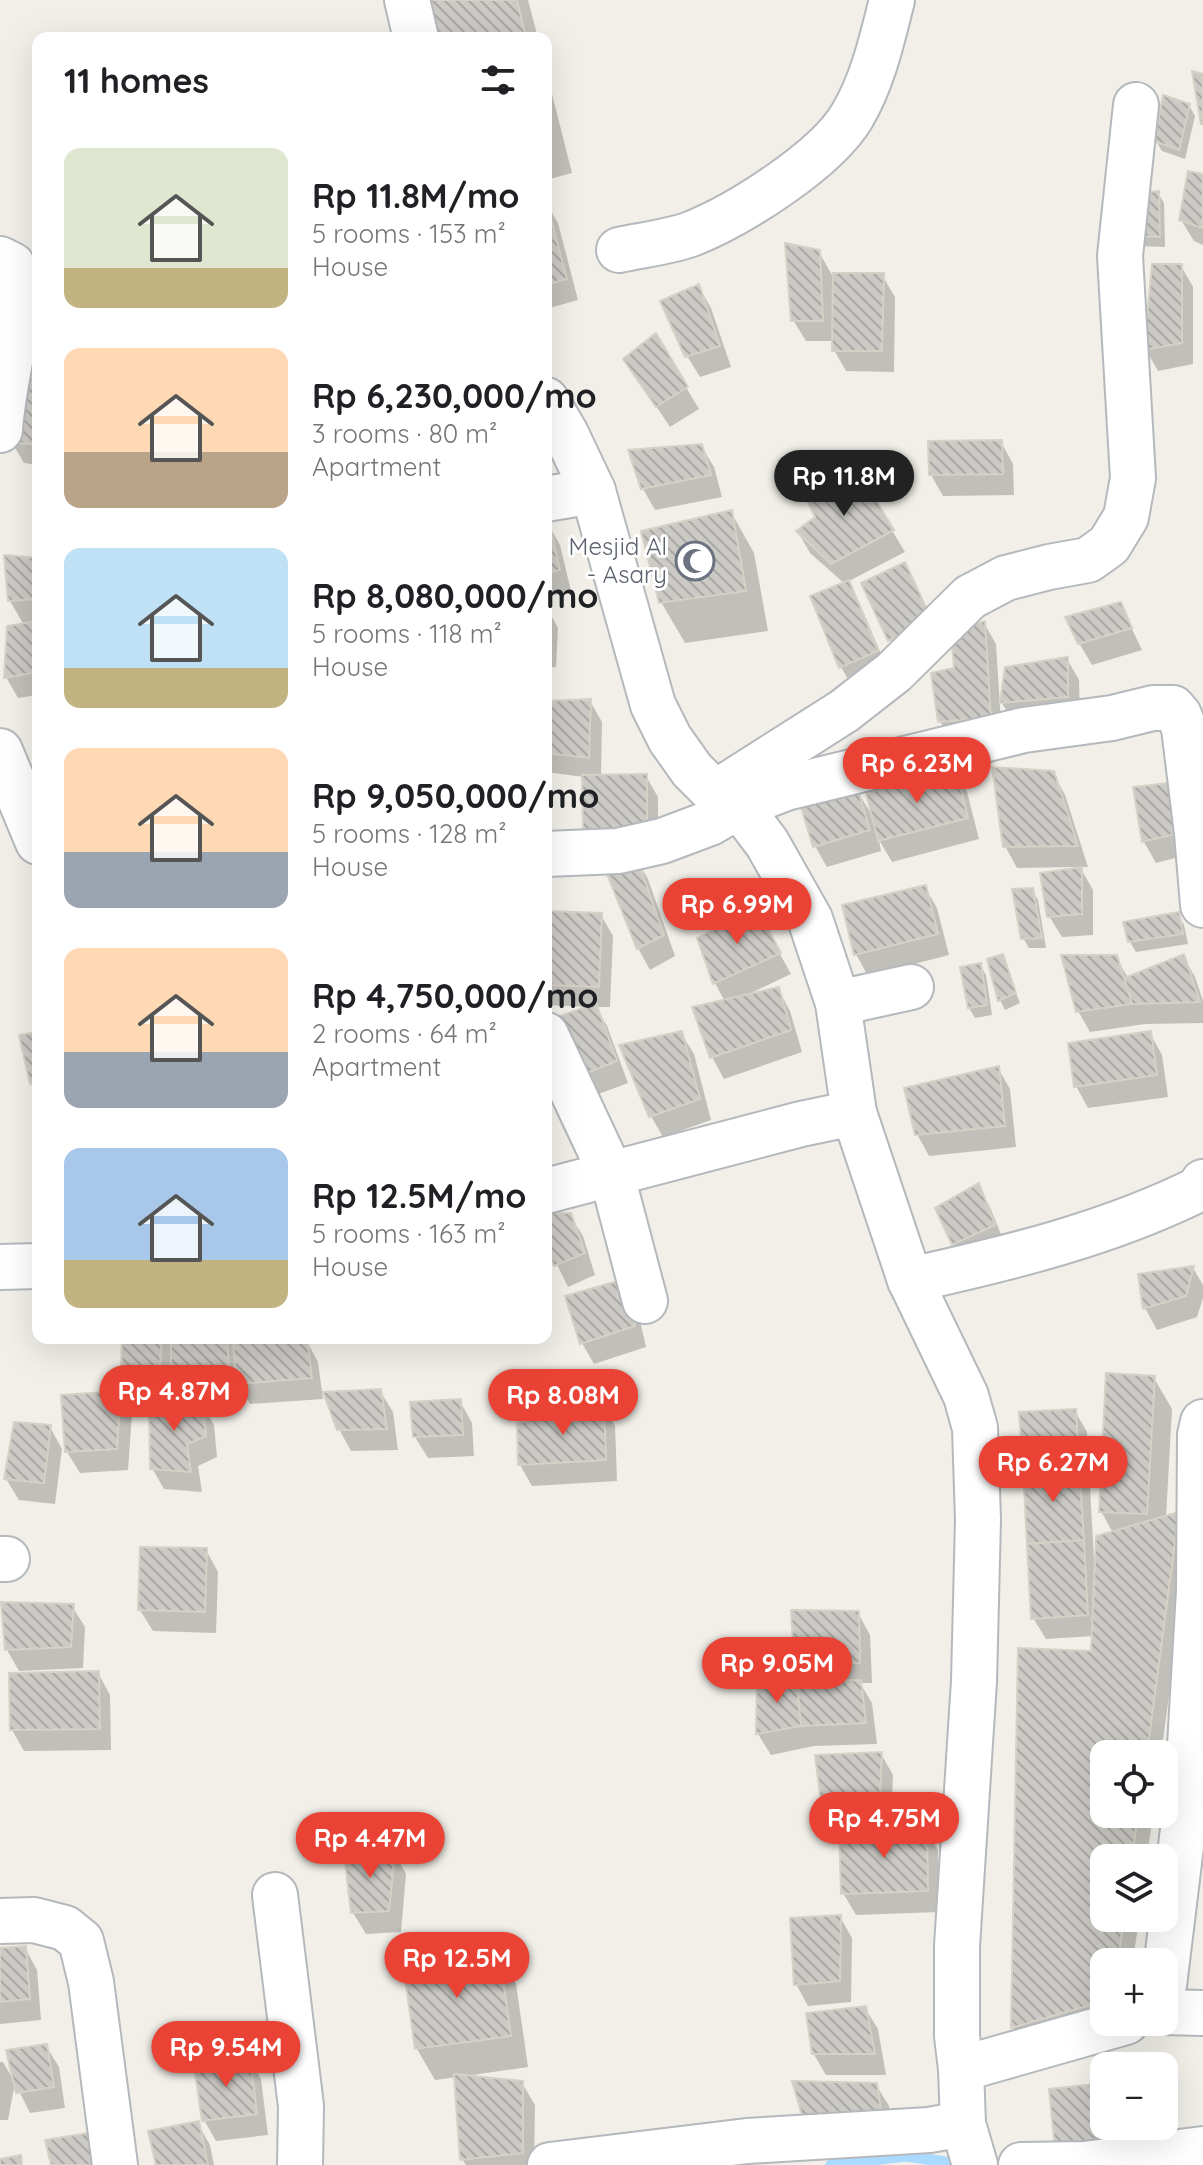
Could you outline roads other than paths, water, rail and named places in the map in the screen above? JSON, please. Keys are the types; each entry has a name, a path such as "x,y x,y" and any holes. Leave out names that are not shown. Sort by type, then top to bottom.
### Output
{"street":[{"path":"407,0 415,32"},
{"path":"619,250 690,234 760,197 827,149 852,117 871,78 892,0"},
{"path":"552,854 618,851 662,841 710,823 727,800 894,672 970,597 1006,578 1088,560 1109,545 1126,517 1133,478 1120,256 1136,105"},
{"path":"0,259 12,265 16,291 15,321 0,430"},
{"path":"552,410 593,491 653,705 670,739 692,770 727,800 767,843 810,919 838,1003 854,1113 910,1280 966,1396 975,1428 978,1520 974,1681 957,1946 957,2036 961,2069 982,2153"},
{"path":"552,498 593,491"},
{"path":"727,800 1024,730 1112,718 1153,708 1173,708 1184,728 1203,905"},
{"path":"0,751 32,828"},
{"path":"838,1003 911,987"},
{"path":"552,1048 612,1176 645,1301"},
{"path":"552,1190 854,1113"},
{"path":"910,1280 994,1261 1073,1238 1161,1208 1202,1186"},
{"path":"0,1267 32,1266"},
{"path":"1170,1948 1195,1797 1201,1591 1200,1435 1203,1422"},
{"path":"275,1895 301,2106 300,2165"},
{"path":"0,1921 34,1920 65,1928 81,1941 91,1982 115,2165"},
{"path":"1178,2012 1203,2013"},
{"path":"961,2069 1090,2032"},
{"path":"550,2165 747,2141 929,2130 982,2153"},
{"path":"1021,2165 1084,2164 1203,2149"}],"waterway":[{"path":"831,2165 906,2156 965,2165"}],"place":[{"name":"Mesjid Al - Asary","path":"695,561"}]}
